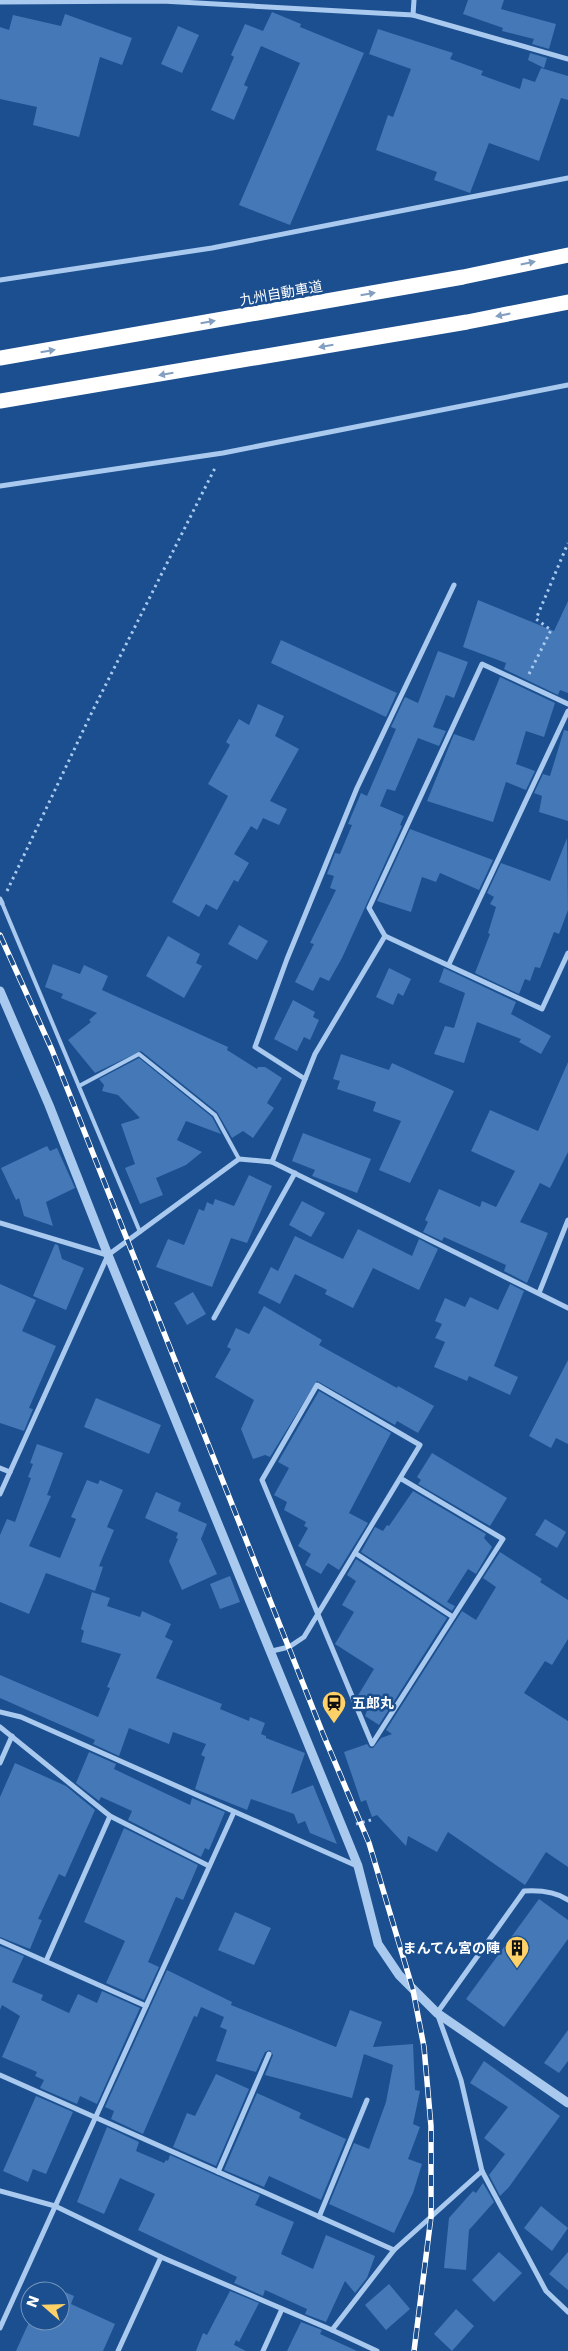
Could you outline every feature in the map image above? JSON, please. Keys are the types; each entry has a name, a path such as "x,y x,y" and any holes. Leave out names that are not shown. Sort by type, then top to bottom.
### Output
{"highway":[{"name":"九州自動車道","path":"0,358 464,276 568,255"},
{"path":"0,401 468,322 568,302"}],"street":[{"path":"413,15 414,0"},
{"path":"0,2 162,1 413,15 568,59"},
{"path":"0,280 212,248 568,178"},
{"path":"0,486 223,453 568,385"},
{"path":"305,1079 255,1047 287,959 357,788 454,585"},
{"path":"568,704 482,664 369,908 386,936 542,1009 568,953"},
{"path":"449,964 568,711"},
{"path":"272,1162 315,1054 386,936"},
{"path":"0,991 50,1105 108,1255 272,1651 358,1866 378,1944 399,1975 437,2013 568,2103"},
{"path":"0,1494 108,1255 239,1159 272,1162 568,1308"},
{"path":"214,1318 295,1174"},
{"path":"539,1293 568,1220"},
{"path":"0,1223 108,1255"},
{"path":"272,1651 289,1647 304,1637 318,1615 355,1553 400,1478 420,1445 317,1385 262,1480 318,1615 372,1744 503,1539 400,1478"},
{"path":"0,1468 10,1472"},
{"path":"355,1553 453,1617"},
{"path":"0,1712 21,1717 358,1866"},
{"path":"0,1727 110,1816 209,1866"},
{"path":"0,1763 12,1736"},
{"path":"0,2328 234,1812"},
{"path":"46,1961 110,1816"},
{"path":"437,2013 524,1891 540,1890 561,1895 568,1900"},
{"path":"0,1941 146,2006"},
{"path":"437,2013 461,2080 482,2171 546,2291 568,2312"},
{"path":"218,2172 270,2054"},
{"path":"0,2075 394,2250"},
{"path":"319,2217 367,2100"},
{"path":"332,2330 394,2250 482,2171"},
{"path":"0,2191 55,2206 161,2257 377,2351"},
{"path":"118,2351 161,2257"},
{"path":"262,2351 282,2309"}],"lane":[{"path":"1,901 140,1232"},
{"path":"79,1086 140,1054 215,1115 239,1159"}],"path":[{"path":"1,901 92,712 223,453"},
{"path":"524,683 551,630 536,619 568,543"}],"building":[{"path":"468,0 504,0 501,9 556,24 549,49 532,44 534,39 502,31 503,28 463,14"},
{"path":"272,12 301,24 300,27 364,53 290,225 239,205 300,63 261,46 244,85 248,87 234,120 211,110 234,57 231,55 245,24 263,31"},
{"path":"65,14 132,38 122,65 100,57 79,137 33,125 37,107 0,99 0,27 9,30 13,15 61,26"},
{"path":"178,26 199,35 182,73 161,64"},
{"path":"378,29 453,53 450,59 483,71 481,75 520,89 523,78 535,82 541,68 568,76 568,100 561,98 539,161 489,143 470,193 434,180 437,172 376,150 388,115 393,117 411,69 369,54"},
{"path":"530,53 547,58 544,68 528,60"},
{"path":"478,600 554,631 568,601 568,693 560,690 558,695 504,669 506,663 463,647"},
{"path":"281,640 397,693 386,717 271,663"},
{"path":"438,651 468,662 454,698 446,695 433,727 446,731 439,746 418,738 395,791 387,789 380,806 404,816 400,825 402,826 342,958 329,981 320,977 313,991 295,982 314,944 310,943 336,890 330,888 334,876 327,874 335,853 340,854 352,825 348,824 361,793 367,796 396,729 391,727 405,697 418,703"},
{"path":"500,677 555,703 544,737 526,731 516,764 535,771 526,790 506,782 493,822 427,801 454,734 474,741"},
{"path":"258,704 284,716 275,736 299,749 270,801 287,809 279,825 263,818 257,830 251,826 234,854 249,863 238,882 234,880 217,910 206,904 199,917 172,902 228,796 208,784 230,745 226,742 239,719 249,725"},
{"path":"564,730 568,731 568,821 539,812 542,796 534,793 543,774 550,776"},
{"path":"410,829 493,860 479,890 440,873 436,882 422,877 411,912 377,901"},
{"path":"567,838 568,910 559,934 554,932 540,968 535,967 530,981 525,979 519,994 475,973 490,934 488,933 496,907 490,904 494,897 487,893 501,863 550,881"},
{"path":"239,925 268,941 257,960 228,944"},
{"path":"168,936 200,954 196,963 202,966 184,998 146,976"},
{"path":"53,964 80,974 84,965 108,976 102,990 228,1047 227,1050 257,1069 258,1067 265,1067 282,1078 267,1103 274,1108 253,1138 243,1131 232,1138 217,1112 141,1051 95,1073 68,1040 91,1022 89,1020 97,1013 61,998 63,994 45,987"},
{"path":"389,968 411,979 403,996 398,993 393,1005 376,997"},
{"path":"444,968 516,1002 511,1014 551,1036 541,1054 519,1042 521,1039 477,1022 464,1063 434,1054 445,1026 454,1028 465,993 439,982"},
{"path":"293,1000 315,1012 313,1017 319,1020 310,1040 304,1037 297,1051 274,1039"},
{"path":"341,1054 389,1070 392,1063 454,1091 410,1183 379,1170 401,1121 373,1111 376,1102 337,1089 340,1081 333,1079"},
{"path":"139,1058 212,1117 221,1134 186,1121 177,1140 202,1152 186,1165 156,1178 163,1195 140,1204 125,1168 135,1164 121,1124 140,1118 118,1095 102,1091 104,1085 99,1079"},
{"path":"568,1062 568,1152 550,1188 540,1183 520,1222 548,1233 527,1283 504,1271 506,1265 444,1237 442,1241 423,1232 428,1222 425,1220 439,1189 480,1207 482,1201 496,1207 515,1171 471,1151 490,1110 538,1131"},
{"path":"303,1133 371,1159 357,1193 312,1176 315,1170 292,1161"},
{"path":"47,1146 50,1151 57,1148 75,1188 46,1202 53,1226 24,1216 19,1198 16,1200 1,1168"},
{"path":"249,1175 272,1186 247,1243 231,1238 212,1287 156,1267 168,1239 184,1245 199,1209 204,1211 207,1202 213,1205 215,1199 234,1206"},
{"path":"302,1201 325,1213 311,1237 289,1225"},
{"path":"358,1229 412,1256 419,1239 438,1249 419,1290 373,1268 353,1308 325,1294 327,1290 295,1274 280,1304 258,1293 271,1267 278,1271 295,1236 343,1259"},
{"path":"55,1244 58,1245 62,1259 84,1268 66,1310 33,1296"},
{"path":"0,1284 36,1300 22,1331 56,1346 29,1408 33,1409 24,1431 0,1423"},
{"path":"510,1284 524,1291 494,1366 518,1377 510,1395 469,1376 467,1381 434,1367 445,1342 435,1338 442,1324 435,1321 445,1298 465,1307 470,1297 498,1310"},
{"path":"193,1292 206,1314 187,1325 174,1303"},
{"path":"264,1306 322,1340 319,1345 434,1406 418,1433 397,1421 395,1425 317,1381 270,1457 265,1455 253,1459 241,1429 254,1400 215,1377 231,1349 227,1347 236,1328 249,1334"},
{"path":"568,1360 568,1444 556,1438 551,1448 529,1436"},
{"path":"319,1391 391,1433 349,1513 368,1523 339,1570 328,1563 321,1574 305,1565 311,1554 298,1546 308,1528 304,1526 306,1522 284,1510 287,1502 274,1495 289,1468 278,1462"},
{"path":"96,1398 161,1425 149,1454 84,1427"},
{"path":"37,1444 63,1453 47,1495 51,1496 29,1546 60,1558 76,1519 71,1517 87,1480 98,1484 100,1480 123,1490 107,1527 114,1530 99,1566 103,1567 95,1591 46,1573 29,1614 0,1602 0,1535 7,1519 15,1522 31,1478 28,1477 33,1464 30,1463"},
{"path":"432,1453 507,1498 490,1526 418,1484 421,1480 417,1477"},
{"path":"413,1491 486,1534 484,1538 492,1547 476,1574 468,1569 447,1602 455,1606 452,1611 361,1552 375,1527 383,1531 387,1525 389,1526"},
{"path":"156,1492 181,1503 178,1511 207,1524 201,1539 217,1574 182,1590 169,1561 178,1539 176,1538 178,1533 145,1518"},
{"path":"545,1519 566,1532 557,1548 535,1535"},
{"path":"500,1552 542,1579 540,1582 568,1600 568,1639 552,1665 545,1661 524,1693 568,1721 568,1867 546,1852 525,1885 448,1832 437,1852 408,1836 406,1846 377,1815 372,1817 366,1800 361,1802 344,1752 367,1744 370,1748 373,1748 381,1738 392,1734 386,1730 462,1611 476,1620 496,1587 483,1578"},
{"path":"356,1559 447,1618 379,1725 365,1716 368,1708 360,1703 357,1697 374,1669 335,1644 354,1612 342,1605 356,1581 347,1575"},
{"path":"230,1576 240,1602 220,1609 210,1584"},
{"path":"92,1592 110,1598 107,1606 140,1617 142,1611 171,1624 165,1637 173,1641 156,1678 222,1704 220,1709 249,1721 250,1717 265,1723 261,1734 266,1736 266,1738 305,1753 291,1794 313,1785 337,1844 310,1833 305,1821 298,1824 294,1814 251,1799 247,1810 195,1789 205,1757 201,1755 206,1744 173,1732 169,1744 129,1728 119,1756 93,1744 95,1740 0,1698 0,1675 98,1717 110,1688 107,1687 121,1654 81,1642 84,1631 81,1629"},
{"path":"89,1752 116,1764 114,1769 190,1805 192,1798 225,1812 209,1850 205,1848 201,1857 128,1820 132,1811 101,1797 99,1801 76,1783"},
{"path":"15,1763 66,1786 95,1810 65,1877 59,1874 38,1919 42,1920 30,1949 0,1937 0,1797"},
{"path":"124,1828 198,1865 183,1900 176,1897 148,1962 159,1967 144,2000 106,1983 125,1941 84,1922"},
{"name":"まんてん宮の陣","path":"539,1899 568,1920 568,1939 504,2027 466,1999"},
{"path":"235,1912 271,1928 254,1965 218,1950"},
{"path":"0,1946 24,1956 12,1982 43,1995 41,2000 69,2013 78,1994 97,2003 102,1991 140,2008 97,2104 80,2096 77,2104 40,2088 44,2080 35,2076 37,2072 2,2057 20,2016 2,2005 0,2010"},
{"path":"167,1970 232,2002 231,2005 336,2047 350,2010 382,2022 373,2047 413,2044 415,2090 420,2091 413,2124 420,2127 408,2159 422,2164 413,2193 394,2233 329,2204 354,2143 369,2149 386,2102 393,2065 364,2054 352,2098 265,2075 273,2055 270,2050 265,2052 256,2072 216,2061 227,2030 220,2027 224,2017 201,2007 197,2017 194,2016 143,2134 111,2119 114,2111 105,2107"},
{"path":"568,2030 568,2061 559,2073 544,2063"},
{"path":"484,2061 560,2116 509,2187 500,2196 489,2175 505,2154 484,2138 508,2107 470,2083"},
{"path":"216,2074 249,2089 216,2166 173,2147 187,2113 195,2116"},
{"path":"257,2093 301,2113 299,2118 346,2139 321,2200 269,2176 264,2187 224,2170"},
{"path":"36,2096 73,2112 46,2174 33,2169 28,2182 3,2171"},
{"path":"107,2127 139,2142 136,2151 164,2163 166,2160 168,2161 170,2155 260,2195 255,2205 294,2222 281,2254 313,2269 326,2235 375,2256 367,2278 355,2293 345,2281 326,2322 305,2314 307,2309 265,2290 263,2296 234,2283 237,2277 138,2230 155,2194 120,2178 104,2214 77,2202"},
{"path":"483,2183 494,2202 469,2230 466,2270 444,2268 449,2218 473,2191 476,2193"},
{"path":"541,2206 568,2228 552,2251 524,2228"},
{"path":"499,2252 522,2273 494,2302 472,2280"},
{"path":"568,2252 568,2290 549,2274"},
{"path":"389,2284 410,2309 386,2330 365,2305"},
{"path":"230,2291 259,2303 239,2342 236,2340 234,2345 246,2351 196,2351 203,2333 207,2335"},
{"path":"70,2294 74,2296 71,2304 115,2324 103,2351 16,2351 25,2331 70,2331"},
{"path":"456,2309 474,2326 452,2351 434,2334"},
{"path":"301,2322 322,2330 320,2334 357,2351 287,2351"}],"railway":[{"path":"0,935 52,1050 323,1734 369,1843 413,1990 424,2047 431,2126 431,2217 414,2351"}],"place":[{"name":"五郎丸","path":"334,1724"},
{"name":"まんてん宮の陣","path":"517,1969"}]}
